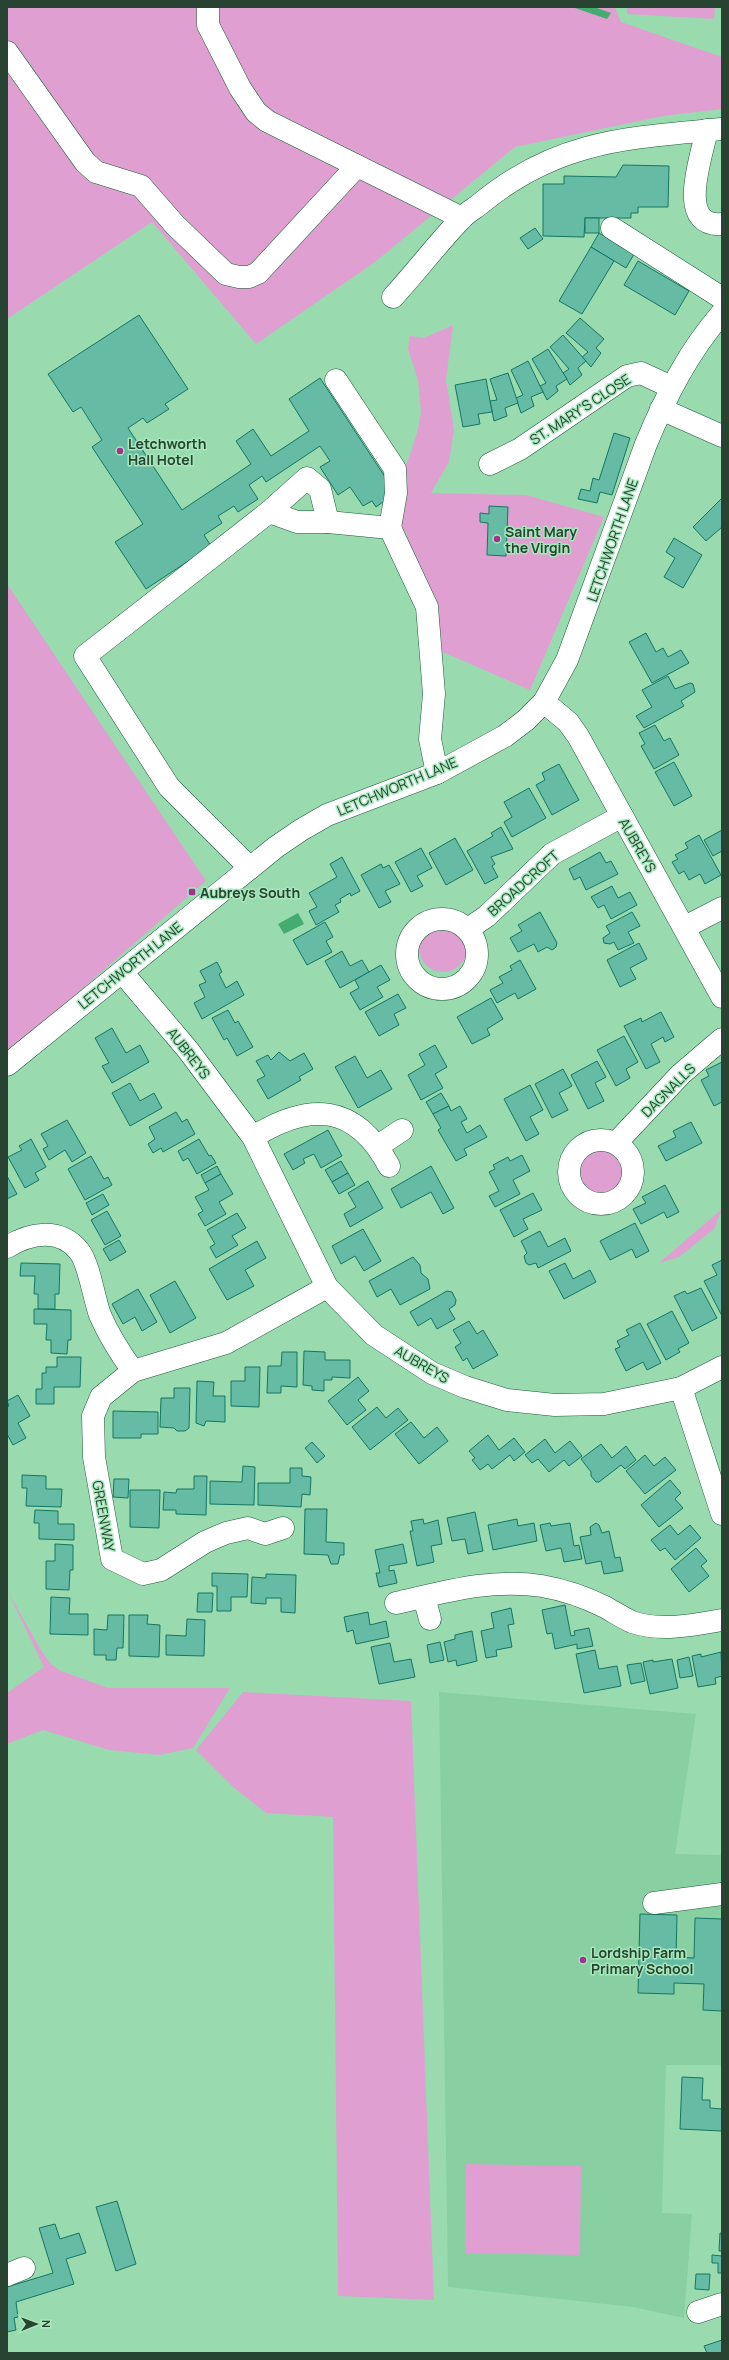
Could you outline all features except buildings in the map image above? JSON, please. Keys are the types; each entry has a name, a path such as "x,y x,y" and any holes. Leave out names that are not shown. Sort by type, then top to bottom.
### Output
{"street":[{"path":"208,7 208,25 240,88 256,112 267,121 462,218"},
{"path":"7,52 85,162 96,172 141,186 175,225 226,274 238,277 249,277 258,273 357,166"},
{"path":"393,298 462,218 502,186 540,164 583,147 635,137 715,129 694,194 694,206 698,215 706,221 722,224"},
{"path":"612,228 722,298"},
{"name":"LETCHWORTH LANE","path":"7,1065 276,847 326,816 437,773 505,736 526,720 544,702 567,660 646,444 671,387 704,335 722,313"},
{"name":"ST. MARY'S CLOSE","path":"490,464 520,449 627,376 641,373 671,387"},
{"path":"336,380 396,469 396,494 390,528 427,607 434,694 430,739 437,773"},
{"path":"661,409 722,436"},
{"path":"250,868 169,787 85,656 269,512 307,478 320,489 328,522"},
{"path":"269,512 296,522 328,522 390,528"},
{"name":"AUBREYS","path":"544,702 568,722 578,736 685,927 722,997"},
{"name":"BROADCROFT","path":"468,929 487,916 552,854 622,816"},
{"path":"685,927 722,908"},
{"name":"AUBREYS","path":"122,972 188,1050 253,1137 327,1287 374,1335 432,1373 466,1387 506,1400 555,1405 604,1404 681,1388 722,1367"},
{"name":"DAGNALLS","path":"616,1143 681,1074 722,1039"},
{"path":"253,1137 284,1120 312,1113 338,1117 367,1134 378,1146 389,1166"},
{"path":"378,1146 402,1130"},
{"path":"7,1247 34,1235 52,1234 67,1240 80,1251 100,1314 112,1342 133,1370"},
{"name":"GREENWAY","path":"271,1538 248,1528 226,1532 205,1542 161,1570 143,1574 112,1559 94,1457 93,1416 101,1397 133,1370 226,1343 327,1287"},
{"path":"681,1388 722,1514"},
{"path":"396,1603 487,1584 520,1583 581,1595 632,1622 654,1626 676,1627 722,1620"},
{"path":"424,1597 430,1619"},
{"path":"654,1903 722,1894"},
{"path":"698,2312 722,2304"}],"shaded area":[{"path":"7,7 615,7 621,22 722,57 722,109 663,116 515,147 375,262 256,344 152,222 7,319"},
{"path":"572,7 594,7 611,13 607,19"},
{"path":"627,7 715,7 714,19 627,14"},
{"path":"453,325 446,380 454,430 449,462 431,493 526,495 604,517 530,690 438,650 405,540 408,532 404,537 401,534 404,468 409,458 418,429 421,412 418,380 408,349 410,336 424,338"},
{"path":"7,584 206,881 7,1054"},
{"path":"298,913 304,924 284,934 278,924"},
{"path":"443,924 452,926 460,931 465,939 467,948 465,957 460,965 452,970 443,972 434,970 426,965 421,957 419,948 421,939 426,931 434,926"},
{"path":"600,1145 610,1147 619,1153 625,1162 627,1172 625,1182 619,1191 610,1197 600,1199 590,1197 581,1191 575,1182 573,1172 575,1162 581,1153 590,1147"},
{"path":"722,1209 714,1229 679,1257 659,1263"},
{"path":"7,1590 42,1652 51,1664 61,1671 108,1688 230,1688 193,1748 159,1755 109,1750 43,1730 7,1744 7,1693 44,1667"},
{"path":"243,1692 411,1701 434,2300 338,2296 333,1817 266,1813 233,1787 196,1750"},
{"name":"Lordship Farm Primary School","path":"439,1692 696,1714 675,1854 722,1855 722,2065 666,2065 662,2213 692,2214 684,2318 633,2307 448,2287"},
{"path":"466,2164 581,2166 580,2255 465,2253"}],"place":[{"name":"Letchworth Hall Hotel","path":"120,451"},
{"name":"Saint Mary the Virgin","path":"497,539"},
{"name":"Aubreys South","path":"192,892"},
{"name":"Lordship Farm Primary School","path":"583,1960"}]}
